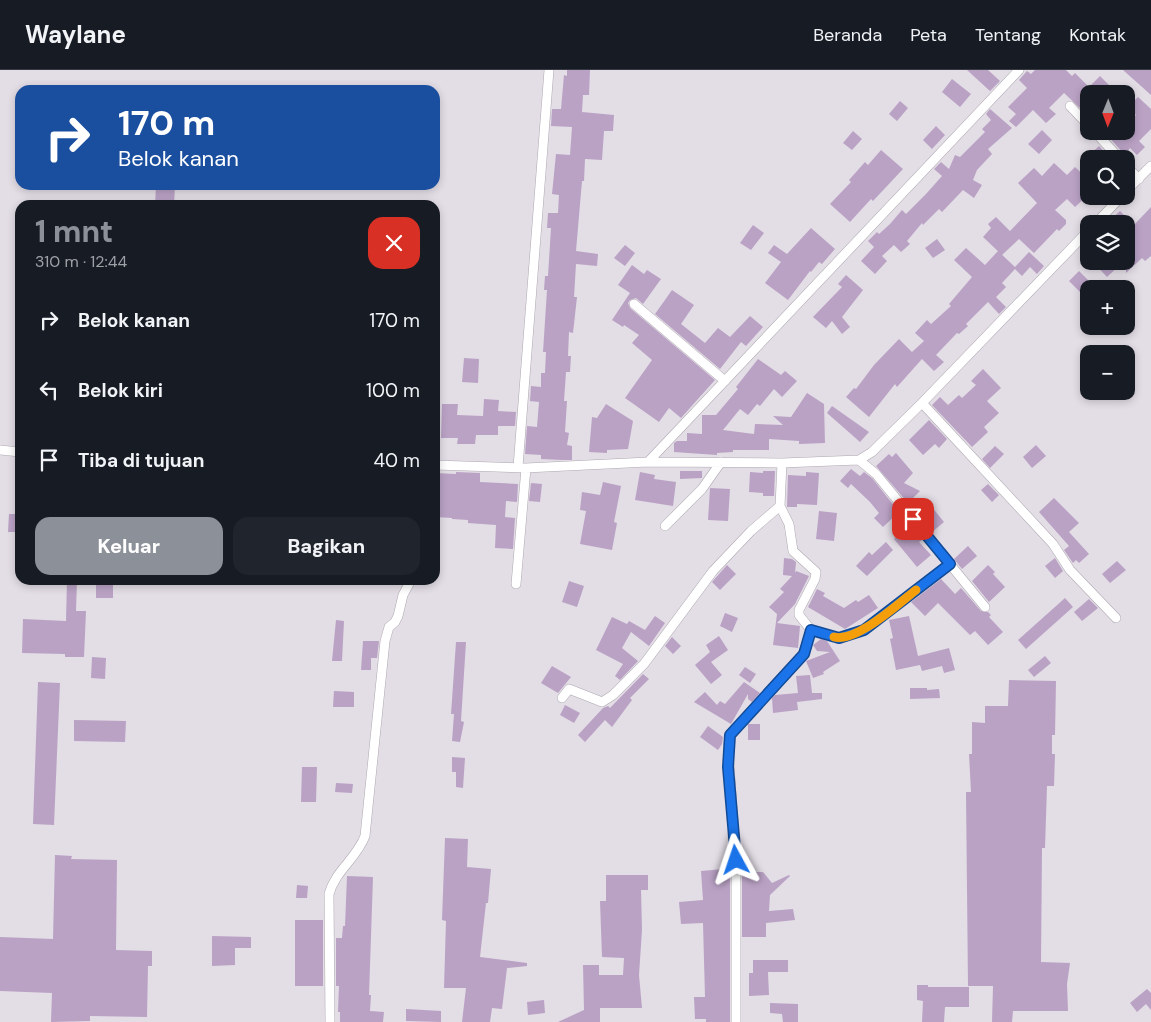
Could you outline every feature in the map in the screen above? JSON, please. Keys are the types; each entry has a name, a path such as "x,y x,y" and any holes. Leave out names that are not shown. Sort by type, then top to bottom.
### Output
{"street":[{"path":"516,584 522,467 549,70"},
{"path":"648,462 1019,70"},
{"path":"1070,106 1080,117"},
{"path":"1102,140 1112,150"},
{"path":"1135,182 1151,166"},
{"path":"1135,176 1138,179"},
{"path":"1104,215 1113,205"},
{"path":"440,465 522,467 648,462 859,460 872,452 922,403 1080,239"},
{"path":"634,304 725,380"},
{"path":"922,403 1053,544 1070,570 1116,618"},
{"path":"0,450 15,452"},
{"path":"859,460 876,474 985,607"},
{"path":"665,526 702,489 720,462"},
{"path":"782,462 780,506 789,524 793,551 816,572 815,579 799,610 799,616 811,630 839,638 864,630 950,564"},
{"path":"562,698 569,689 602,702 614,695 644,664 713,571 751,531 780,506"},
{"path":"330,1022 329,894 334,879 362,844 365,836 384,641 388,628 398,616 403,595 408,585"},
{"path":"736,1022 736,860 728,748 730,735 804,654 811,630"}],"building":[{"path":"567,70 590,70 589,95 583,95 582,112 614,115 613,131 604,131 602,160 585,159 576,251 598,254 597,266 576,264 574,297 577,297 573,333 569,332 568,356 571,356 570,372 566,372 564,401 567,401 565,432 569,433 567,445 572,446 572,460 562,460 541,459 541,455 525,454 527,426 537,427 539,402 530,401 531,386 541,387 541,373 545,373 546,352 543,352 547,290 544,290 545,276 548,276 551,228 547,228 548,213 558,213 559,195 552,194 556,154 570,155 572,127 551,126 552,109 561,109 564,75 567,76"},
{"path":"967,70 988,70 1000,81 990,91"},
{"path":"1035,70 1066,70 1072,76 1075,73 1087,85 1080,85 1080,108 1064,93 1049,108 1056,114 1046,123 1033,110 1016,127 1009,121 1016,114 1008,107 1027,88 1019,80 1027,71 1031,74"},
{"path":"1123,70 1151,70 1151,95"},
{"path":"1100,76 1109,85 1091,85"},
{"path":"952,79 971,94 960,107 942,92"},
{"path":"1138,97 1151,109 1151,129 1139,141 1145,147 1137,155 1135,150 1130,148 1129,150 1120,150 1111,140 1135,140 1135,100"},
{"path":"900,101 908,108 897,121 889,114"},
{"path":"990,109 1012,128 988,149 992,154 977,170 973,180 982,185 974,198 963,190 942,212 939,209 923,225 922,223 907,241 910,244 901,252 894,245 882,256 887,261 875,274 861,261 874,247 868,241 877,232 879,234 890,224 902,210 906,214 926,194 942,176 934,169 941,162 949,169 955,155 960,157 985,132 982,129 991,120 986,114"},
{"path":"936,126 945,135 932,149 923,140"},
{"path":"1042,130 1052,140 1039,154 1028,144"},
{"path":"853,131 862,139 852,150 843,143"},
{"path":"1099,146 1103,150 1095,150"},
{"path":"881,150 903,169 850,222 830,204 851,182 849,180 865,162 868,165"},
{"path":"1054,163 1067,175 1075,167 1080,172 1080,202 1075,207 1067,199 1055,210 1066,220 1066,224 1059,231 1057,229 1034,253 1019,239 1002,255 983,237 991,228 988,224 996,217 1010,231 1037,203 1018,183 1034,168 1042,176"},
{"path":"156,190 175,190 174,200 155,200"},
{"path":"1151,207 1151,256 1145,261 1142,258 1135,265 1135,224"},
{"path":"1120,211 1124,215 1116,215"},
{"path":"753,225 764,233 751,250 740,243"},
{"path":"811,228 835,249 822,264 819,262 810,271 788,300 765,283 781,262 768,253 774,245 787,254"},
{"path":"937,239 945,250 933,258 925,248"},
{"path":"625,245 635,253 625,266 614,258"},
{"path":"966,248 985,265 998,251 1015,267 1029,252 1044,266 1037,274 1030,267 1022,276 1015,269 1002,283 1006,287 996,297 1006,307 999,314 988,302 966,324 968,326 959,334 957,333 936,355 944,362 934,371 922,359 897,387 895,384 869,417 846,397 854,388 856,389 874,365 899,339 912,352 924,341 915,333 927,320 931,324 951,306 949,304 972,277 954,260"},
{"path":"632,265 644,274 647,270 661,279 643,304 636,298 628,303 630,308 715,380 681,418 669,408 659,422 625,398 652,360 632,343 639,335 612,320 630,293 618,285"},
{"path":"1100,270 1115,270 1107,277"},
{"path":"1079,271 1088,280 1080,280 1080,292 1069,281"},
{"path":"846,275 863,290 842,317 850,327 842,334 832,321 826,328 813,317 842,287 838,284"},
{"path":"672,290 694,305 681,324 705,343 718,328 730,337 750,316 763,327 746,346 741,342 720,369 655,314"},
{"path":"464,358 479,359 478,383 462,382"},
{"path":"758,359 781,375 785,371 797,381 782,397 774,389 760,406 757,404 748,415 740,409 723,430 754,434 755,424 783,425 773,416 791,417 807,393 824,404 825,443 799,444 799,441 769,439 769,450 733,450 733,452 717,453 717,455 674,452 674,443 677,441 687,441 687,433 702,434 702,415 716,415 738,389 736,387"},
{"path":"983,369 1001,388 987,401 999,413 984,427 988,432 972,447 932,405 940,397 948,405 959,395 962,398 976,385 971,381"},
{"path":"484,399 499,400 498,411 516,412 515,426 498,426 498,435 476,435 475,444 457,444 458,438 441,438 442,404 458,404 457,415 483,416"},
{"path":"606,404 633,421 628,449 607,450 607,453 589,452 592,417 597,418"},
{"path":"832,406 869,432 860,442 827,413"},
{"path":"929,420 947,439 939,448 935,444 923,455 909,440"},
{"path":"1036,445 1046,456 1032,468 1023,457"},
{"path":"995,446 1004,454 990,468 982,459"},
{"path":"896,453 913,473 904,483 920,491 908,503 876,466 889,454 892,457"},
{"path":"851,469 860,476 864,472 872,478 899,512 883,527 874,518 879,513 870,502 851,484 848,488 840,481"},
{"path":"680,471 702,471 702,478 680,479"},
{"path":"763,471 775,471 774,496 763,496 763,493 749,492 750,472 763,473"},
{"path":"456,472 480,473 480,482 518,484 517,502 506,501 505,517 515,518 513,549 495,548 496,525 468,523 468,520 440,517 440,473 456,474"},
{"path":"640,472 655,475 654,479 676,482 673,506 635,500"},
{"path":"806,472 819,473 817,505 797,504 797,507 787,507 788,475 806,476"},
{"path":"603,482 621,486 614,522 617,523 612,550 580,544 586,511 580,510 582,492 600,495"},
{"path":"531,483 542,484 540,502 529,501"},
{"path":"988,484 999,495 992,502 981,490"},
{"path":"710,488 730,489 728,521 708,520"},
{"path":"1054,498 1079,523 1069,532 1089,554 1079,563 1076,560 1073,563 1064,550 1069,546 1039,512"},
{"path":"927,501 944,522 932,532 916,514"},
{"path":"819,511 837,513 834,541 816,539"},
{"path":"9,514 15,514 15,532 8,532"},
{"path":"908,523 922,540 919,542 931,555 917,567 894,539"},
{"path":"886,542 893,550 867,576 856,566 869,552 872,555"},
{"path":"968,546 977,556 962,569 954,559"},
{"path":"784,558 792,559 796,562 795,573 796,571 809,576 795,604 777,623 800,626 798,648 773,645 777,614 769,607 784,592 780,589 792,576 783,575"},
{"path":"1055,558 1063,571 1055,578 1045,566"},
{"path":"1117,561 1126,570 1110,583 1102,574"},
{"path":"727,565 736,574 720,590 712,582"},
{"path":"988,565 995,572 993,574 1005,587 989,602 972,581"},
{"path":"941,579 955,594 961,588 981,611 988,612 991,615 989,617 1003,632 988,645 975,631 970,635 938,603 925,616 911,602"},
{"path":"569,581 584,586 577,607 562,602"},
{"path":"67,585 77,585 76,611 86,611 84,657 65,657 65,654 22,653 23,619 66,621"},
{"path":"96,585 113,585 113,598 96,598"},
{"path":"817,589 825,593 823,596 844,608 856,600 858,602 869,595 878,608 845,629 808,607"},
{"path":"1065,598 1073,607 1026,649 1018,640"},
{"path":"1089,599 1098,608 1082,621 1074,612"},
{"path":"725,613 738,618 732,632 720,626"},
{"path":"655,616 665,623 649,646 631,632 622,648 638,661 620,680 615,676 623,664 596,650 612,617 627,624 629,621 645,630"},
{"path":"909,616 918,656 949,648 955,670 944,673 942,666 922,671 920,665 896,670 890,639 893,638 889,620"},
{"path":"336,620 344,621 342,661 332,661"},
{"path":"719,636 728,650 711,662 722,675 711,684 695,665 710,652 706,645"},
{"path":"672,637 681,646 673,654 665,646"},
{"path":"821,639 827,641 840,661 823,672 824,674 813,678 806,661 830,652 817,651 813,645"},
{"path":"363,641 379,641 377,658 371,658 371,670 361,670"},
{"path":"456,642 466,642 461,721 464,722 460,742 452,741 454,714 451,714"},
{"path":"1045,656 1051,663 1034,677 1028,670"},
{"path":"92,657 106,658 105,679 91,678"},
{"path":"552,666 571,677 558,693 541,683"},
{"path":"745,667 756,674 750,683 739,675"},
{"path":"643,674 649,679 630,698 632,700 612,727 605,720 585,742 578,735 603,708 608,706 610,708"},
{"path":"810,675 812,693 822,693 822,699 797,702 798,710 773,713 772,698 775,695 798,693 796,676"},
{"path":"1009,680 1056,681 1055,735 1052,735 1052,754 1055,754 1054,786 1047,786 1045,848 1042,848 1041,962 1070,963 1067,984 1068,1011 1013,1011 1012,1022 992,1022 993,986 968,986 966,792 971,792 969,754 972,754 972,722 985,723 985,706 1008,706"},
{"path":"38,682 60,683 54,825 33,824"},
{"path":"744,682 760,693 752,702 748,699 748,694 731,724 694,702 705,692 717,705 720,701 725,704"},
{"path":"910,688 939,689 940,698 910,699"},
{"path":"334,691 354,692 354,707 333,707"},
{"path":"565,705 580,713 574,723 560,715"},
{"path":"74,720 126,721 125,742 74,741"},
{"path":"748,724 760,724 760,740 748,740"},
{"path":"708,726 723,737 722,744 718,750 700,737"},
{"path":"452,757 465,758 463,788 456,787 456,772 452,772"},
{"path":"302,767 317,767 316,802 301,802"},
{"path":"336,783 353,784 352,793 335,792"},
{"path":"445,838 468,839 467,867 491,869 480,957 527,963 527,966 507,968 502,1009 492,1008 490,1022 462,1022 466,988 444,988 446,921 442,920"},
{"path":"55,855 72,856 71,859 117,860 116,950 152,951 152,966 148,966 147,1017 90,1016 90,1021 51,1022 52,993 0,991 0,937 53,939"},
{"path":"724,869 725,872 730,872 730,1022 706,1022 706,1019 695,1019 694,997 705,997 703,923 681,924 679,902 703,900 701,871"},
{"path":"742,872 763,872 772,883 789,875 770,895 769,911 793,909 795,920 766,923 766,937 742,937"},
{"path":"606,875 648,875 648,890 641,890 642,930 639,975 642,1008 600,1008 600,1022 558,1022 584,1010 583,965 599,965 599,975 623,975 624,958 602,957 600,901 606,901"},
{"path":"347,876 373,877 370,1011 384,1012 383,1022 340,1022 340,1012 338,1012 339,986 336,986 336,938 342,938 343,926 345,926"},
{"path":"297,885 308,886 307,898 296,898"},
{"path":"295,920 323,920 323,986 295,986"},
{"path":"212,936 251,937 251,948 235,948 235,965 212,966"},
{"path":"753,960 788,960 788,972 768,972 769,995 749,996 749,973 753,973"},
{"path":"917,985 928,985 928,987 969,987 969,1007 945,1007 944,1022 922,1022 923,1001 917,1000"},
{"path":"1147,989 1151,993 1151,1010 1146,1004 1137,1012 1130,1003"},
{"path":"544,1000 545,1013 528,1015 527,1002"},
{"path":"770,1003 798,1004 798,1022 783,1022 782,1014 770,1013"},
{"path":"406,1009 441,1011 441,1022 406,1021"}],"slow traffic":[{"path":"834,637 839,638 864,630 916,590"}],"route":[{"path":"736,860 728,767 730,735 804,654 811,630 839,638 864,630 950,564 913,519"}]}
